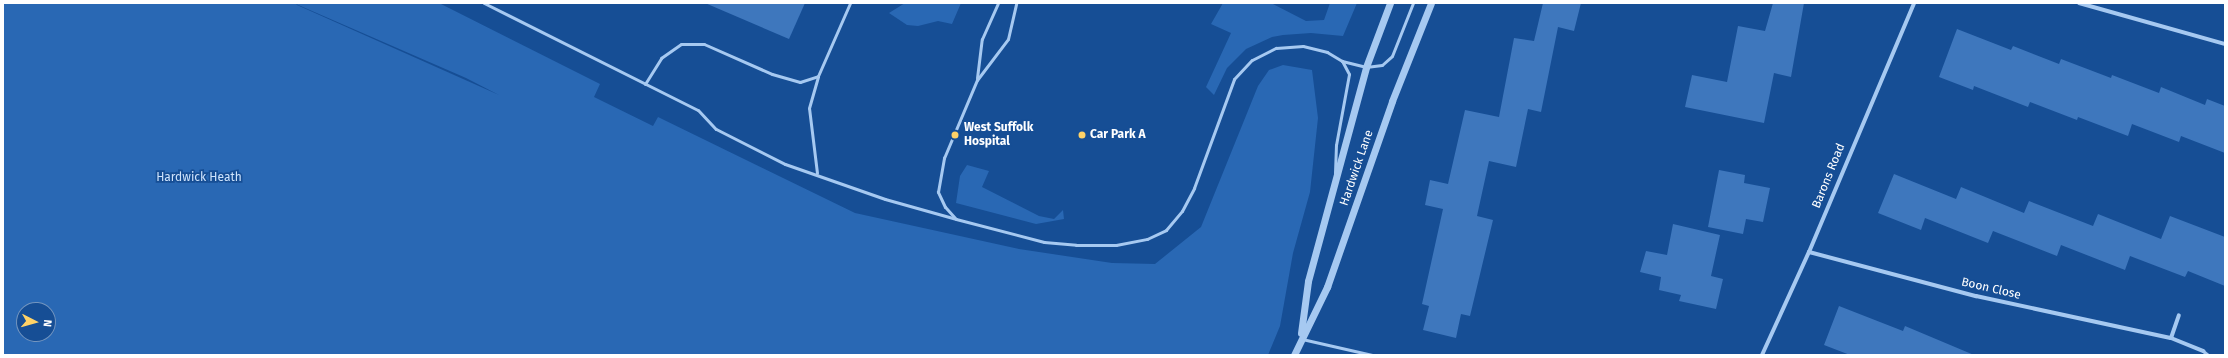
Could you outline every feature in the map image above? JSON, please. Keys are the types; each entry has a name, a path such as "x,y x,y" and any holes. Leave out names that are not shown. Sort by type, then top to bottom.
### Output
{"street":[{"name":"Hardwick Lane","path":"1300,339 1308,281 1366,67 1390,3"},
{"name":"Hardwick Lane","path":"1294,355 1300,339 1327,286 1392,101 1431,3"},
{"name":"Barons Road","path":"1762,355 1809,252 1914,3"},
{"path":"2079,3 2225,44"},
{"name":"Boon Close","path":"1809,252 1976,296 2171,338 2203,351"},
{"path":"2171,338 2179,315"}],"lane":[{"path":"484,3 698,110 716,129 784,164 817,173 885,199 956,219 1044,242 1070,244 1116,244 1147,239 1166,230 1182,211 1194,188 1234,79 1252,60 1276,48 1303,46 1327,52 1342,61 1366,67 1382,65 1392,56 1414,3"},
{"path":"817,173 809,115 818,76 850,3"},
{"path":"977,80 982,38 998,3"},
{"path":"956,219 945,207 938,192 944,158 977,80 1008,39 1016,3"},
{"path":"645,84 661,58 681,44 704,44 772,74 800,82 818,76"},
{"path":"1334,186 1336,145 1349,74 1342,61"},
{"path":"1300,339 1372,355"},
{"path":"2203,351 2208,355"}],"green space":[{"name":"Hardwick Heath","path":"3,3 439,3 600,84 594,97 653,126 658,117 855,213 1019,249 1112,263 1155,264 1201,227 1258,86 1269,70 1283,65 1312,70 1318,118 1310,192 1293,253 1280,326 1268,355 3,355","holes":["296,4 466,78 499,95"]},
{"path":"905,3 961,3 952,24 938,21 918,26 907,25 889,13"},
{"path":"1223,3 1271,3 1306,21 1324,20 1330,3 1357,3 1343,36 1311,33 1283,35 1272,37 1246,49 1227,68 1214,95 1206,87 1231,33 1211,24"},
{"path":"967,165 989,171 982,187 1039,216 1054,219 1063,210 1064,219 1036,224 956,203 960,176"}],"building":[{"path":"705,3 805,3 789,39"},
{"path":"1543,3 1581,3 1574,31 1558,27 1541,112 1528,109 1516,167 1489,161 1477,216 1493,220 1470,316 1461,314 1456,338 1423,330 1429,306 1422,304 1443,209 1425,205 1430,180 1448,184 1465,110 1499,117 1514,38 1534,41"},
{"path":"1773,3 1804,3 1791,77 1774,73 1764,123 1685,107 1692,75 1727,82 1738,26 1765,31"},
{"path":"1957,29 2011,50 2013,46 2059,64 2061,59 2111,78 2112,75 2159,93 2161,87 2205,105 2207,99 2225,106 2225,153 2181,136 2179,142 2132,124 2128,136 2078,117 2077,120 2030,102 2028,107 1974,86 1973,90 1939,77"},
{"path":"1719,170 1745,175 1744,183 1770,188 1763,222 1746,219 1743,234 1708,227"},
{"path":"1894,174 1956,199 1961,187 2024,213 2029,201 2093,226 2098,214 2161,239 2170,216 2225,237 2225,286 2188,271 2185,277 2130,256 2125,270 2061,245 2057,256 1993,231 1988,243 1925,218 1921,230 1878,213"},
{"path":"1673,224 1720,235 1711,276 1723,279 1716,309 1679,301 1681,295 1659,290 1661,277 1640,272 1646,251 1667,255"},
{"path":"1839,306 1903,331 1905,326 1974,355 1850,355 1824,345"}],"place":[{"name":"West Suffolk Hospital","path":"955,135"},
{"name":"Car Park A","path":"1082,135"}]}
